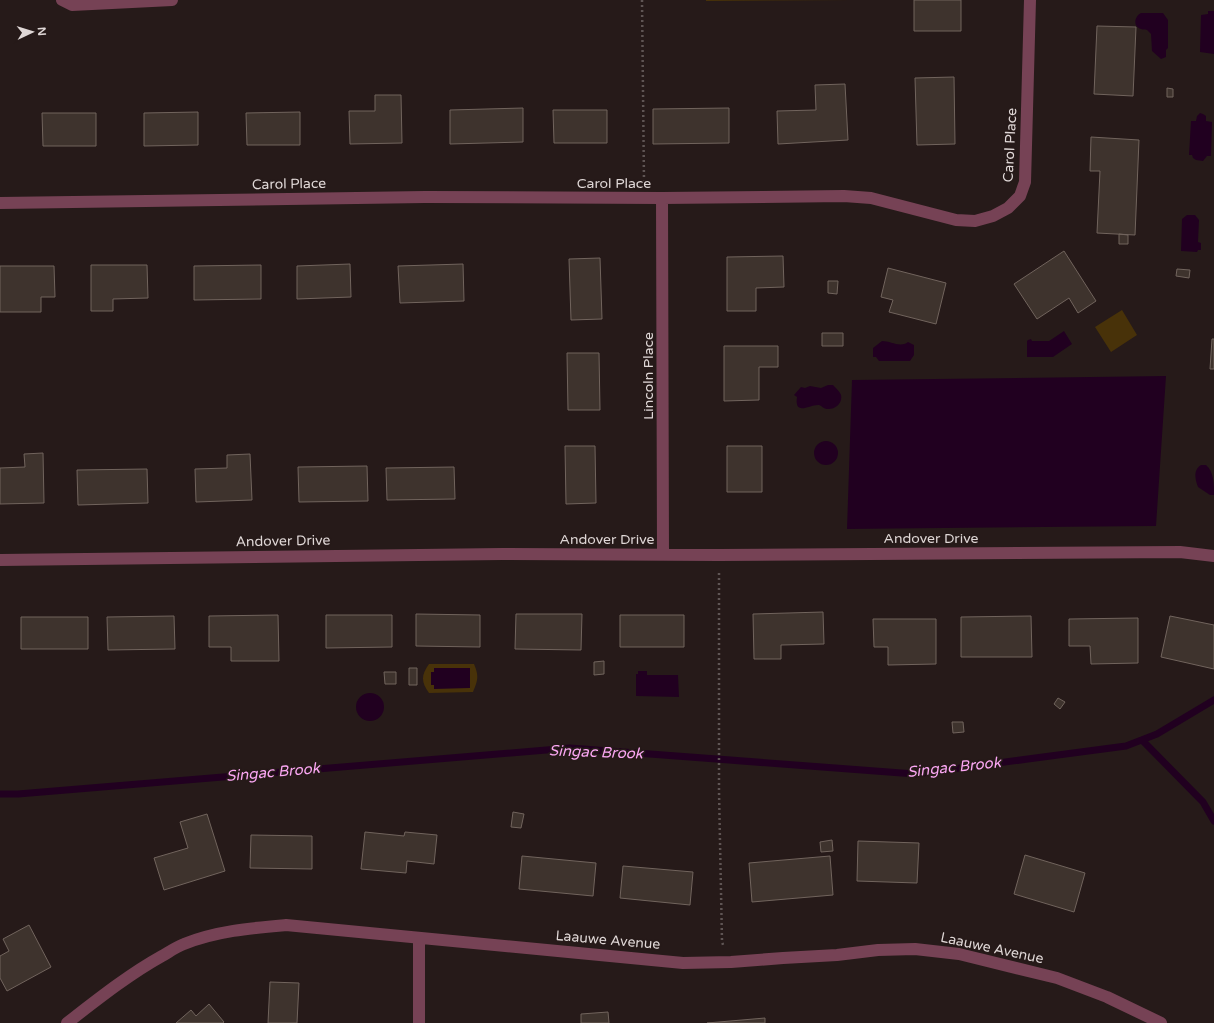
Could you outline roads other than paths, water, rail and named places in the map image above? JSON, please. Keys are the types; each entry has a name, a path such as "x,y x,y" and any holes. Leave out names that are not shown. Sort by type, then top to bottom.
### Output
{"street":[{"path":"62,0 72,5 172,0"},
{"name":"Carol Place","path":"0,203 425,197 662,198 844,196 871,198 956,220 975,221 993,216 1008,208 1020,196 1025,182 1030,0"},
{"name":"Lincoln Place","path":"662,198 663,554"},
{"name":"Andover Drive","path":"0,560 502,554 1180,552 1214,556"},
{"name":"Laauwe Avenue","path":"71,1021 119,983 153,961 184,944 219,934 251,928 286,925 419,939 683,963 731,962 837,955 878,950 930,950 959,954 1057,978 1107,997 1161,1023"},
{"path":"419,939 419,1023"}],"waterway":[{"name":"Singac Brook","path":"0,794 18,794 570,748 915,774 1126,746 1157,734 1214,700"},
{"name":"Singac Brook","path":"1142,740 1203,802 1214,821"}]}
